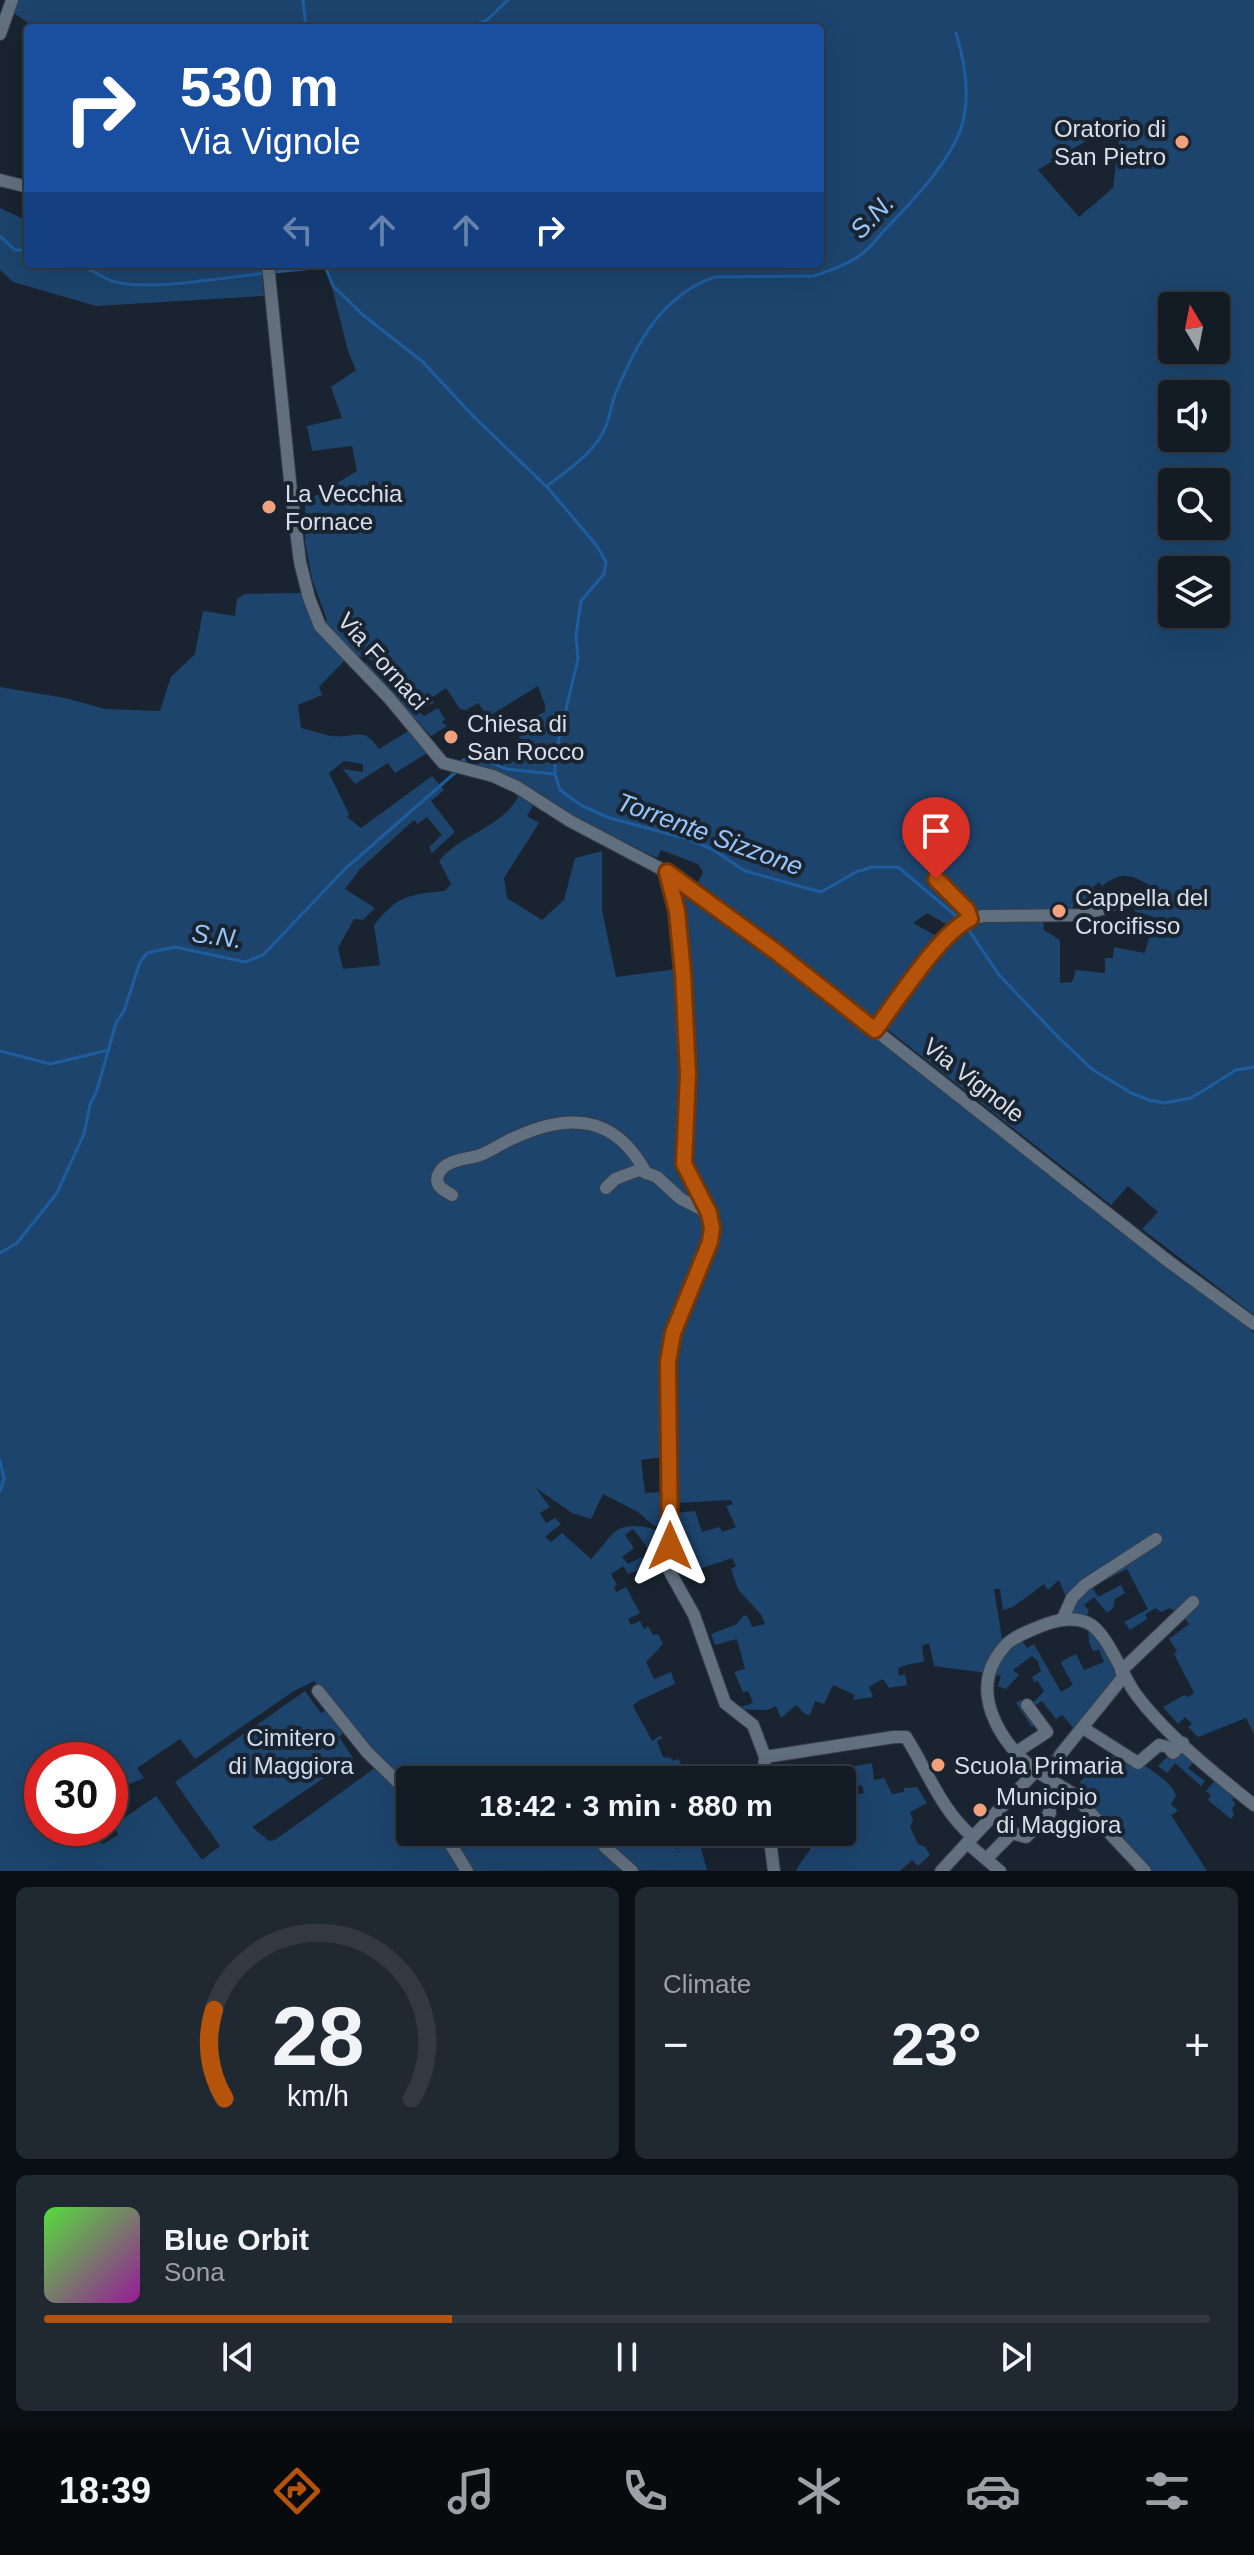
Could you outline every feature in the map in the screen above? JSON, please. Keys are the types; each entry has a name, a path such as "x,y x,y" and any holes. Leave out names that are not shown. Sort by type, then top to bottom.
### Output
{"street":[{"path":"0,34 12,0"},
{"path":"0,180 24,186"},
{"name":"Via Fornaci","path":"268,268 300,562 320,626 389,698 443,763 493,776 517,787 570,821 667,872"},
{"path":"667,872 677,911 683,973 688,1074 684,1164 709,1213 712,1228 710,1242 673,1333 668,1362 670,1572 694,1615 725,1703 753,1725 765,1757 764,1766"},
{"name":"Via Vignole","path":"667,872 775,951 1168,1261 1254,1324"},
{"path":"936,879 967,910 965,922"},
{"path":"875,1030 918,972 965,922 983,916 1080,915 1106,908 1121,899"},
{"path":"452,1195 440,1189 437,1181 439,1172 449,1163 473,1158 530,1131 564,1124 593,1123 608,1129 617,1135 646,1173"},
{"path":"606,1188 615,1179 639,1170 657,1177 681,1199 709,1213"},
{"path":"1063,1618 1072,1598 1085,1585 1156,1539"},
{"path":"1060,1755 1123,1673 1193,1602"},
{"path":"1145,1871 1072,1793 1036,1771 1006,1741 986,1697 988,1673 1005,1645 1028,1631 1063,1618 1090,1624 1102,1636 1150,1712 1254,1805"},
{"path":"318,1691 396,1780"},
{"path":"1015,1753 1047,1732 1027,1705"},
{"path":"1083,1728 1138,1763 1159,1745 1168,1747 1173,1753 1183,1743"},
{"path":"765,1757 906,1737 961,1828 1000,1871"},
{"path":"941,1871 1036,1771"},
{"path":"987,1858 1012,1833 1026,1837 1050,1813 1049,1805 1059,1785"},
{"path":"452,1846 467,1871"},
{"path":"605,1846 632,1871"},
{"path":"771,1846 774,1871"}],"green space":[{"path":"12,0 1254,0 1254,1315 1142,1229 1158,1212 1128,1186 1111,1205 887,1029 889,1017 927,967 962,929 977,920 1006,916 1043,918 1044,930 1060,940 1060,983 1072,982 1076,970 1105,973 1105,958 1113,958 1114,947 1145,953 1150,933 1167,938 1169,922 1134,911 1151,886 1126,876 1102,886 1099,882 1093,887 1097,893 1073,905 1073,914 1033,911 983,913 960,919 951,927 927,913 913,923 940,938 876,1020 775,945 698,882 703,872 698,864 661,850 657,858 574,817 508,776 463,762 469,757 490,758 502,766 506,760 522,764 526,754 545,759 546,748 521,746 517,724 545,712 538,686 488,717 478,703 466,710 460,709 446,688 431,698 434,703 423,707 372,660 351,654 324,623 327,620 312,579 305,541 305,502 357,471 352,446 312,451 307,426 342,418 331,387 356,370 348,351 327,268 824,268 824,24 30,24 9,10","holes":["1121,120 1113,188 1079,217 1038,170"]},
{"path":"0,208 24,219 24,268 261,268 264,296 96,306 13,282 0,270"},
{"name":"Cimitero di Maggiora","path":"302,593 345,660 319,687 322,695 298,705 301,728 333,736 363,735 379,749 410,730 427,753 395,773 388,763 355,784 343,769 363,772 363,764 344,761 329,773 349,814 347,817 361,828 432,776 444,790 431,801 455,832 432,853 429,847 442,835 427,817 418,824 414,820 360,869 345,889 375,908 363,920 354,919 338,948 343,969 380,965 374,925 405,898 445,891 451,884 439,861 459,843 503,815 519,795 533,806 527,816 539,823 504,878 507,898 542,920 564,900 575,858 602,851 602,910 616,977 678,969 685,1100 681,1166 697,1195 706,1229 664,1345 662,1457 641,1460 645,1493 665,1492 667,1525 654,1526 638,1512 603,1494 591,1519 572,1513 536,1488 550,1507 540,1513 546,1523 555,1518 561,1524 545,1537 551,1542 562,1533 591,1559 617,1530 630,1526 650,1528 661,1533 663,1554 659,1563 633,1529 625,1535 634,1548 622,1557 628,1564 641,1557 649,1567 628,1574 623,1566 611,1574 617,1585 614,1587 616,1592 626,1587 640,1613 628,1619 631,1625 640,1621 644,1629 648,1626 653,1635 658,1634 663,1644 646,1662 654,1679 671,1672 675,1684 633,1706 652,1741 660,1736 663,1738 657,1741 663,1757 672,1761 679,1759 685,1766 396,1766 396,1775 314,1681 294,1691 195,1759 180,1739 137,1768 144,1778 128,1785 128,1742 24,1742 24,1846 128,1846 128,1815 156,1796 202,1860 220,1846 175,1782 305,1691 321,1713 326,1710 343,1733 339,1737 353,1758 252,1827 269,1841 275,1840 375,1768 380,1769 396,1786 396,1846 446,1846 461,1871 0,1871 0,687 65,698 105,709 160,711 171,677 195,654 203,611 235,616 237,599 245,594"},
{"path":"366,662 396,694 399,693 424,716 438,708 445,719 442,722 447,726 431,736 364,665"},
{"path":"676,883 757,948 1046,1164 1254,1333 1254,1734 1246,1718 1198,1737 1188,1727 1192,1724 1185,1717 1178,1724 1163,1707 1194,1693 1169,1639 1189,1624 1170,1608 1161,1612 1155,1608 1145,1615 1147,1619 1130,1630 1124,1622 1148,1609 1127,1569 1092,1587 1098,1597 1121,1585 1125,1593 1115,1599 1113,1608 1107,1613 1094,1597 1084,1605 1089,1610 1086,1618 1067,1617 1068,1602 1059,1580 1048,1590 1044,1584 1013,1607 1003,1610 1000,1589 994,1589 1003,1645 987,1673 934,1666 929,1643 922,1646 924,1662 898,1668 899,1676 905,1674 907,1685 889,1688 883,1679 869,1687 873,1697 853,1700 855,1695 833,1685 824,1704 815,1701 810,1715 796,1705 781,1718 776,1706 767,1710 736,1709 753,1703 748,1691 743,1692 734,1672 745,1669 737,1639 715,1645 711,1634 737,1624 744,1615 752,1627 765,1624 762,1616 738,1589 731,1569 736,1566 732,1558 685,1574 681,1558 672,1560 676,1513 695,1511 702,1532 720,1527 722,1532 736,1527 726,1506 733,1504 731,1500 675,1503 674,1351 719,1225 687,1161 694,1079 693,1008 689,955"},
{"path":"1088,1626 1099,1636 1123,1676 1077,1732 1062,1715 1056,1719 1042,1701 1030,1709 1037,1724 1032,1727 1016,1703 1020,1700 1032,1704 1044,1691 1032,1677 1041,1671 1039,1662 1032,1656 1013,1670 1019,1675 1006,1689 998,1686 1001,1676 992,1674 1006,1647 1020,1638 1027,1648 1034,1644 1061,1692 1073,1685 1062,1661 1076,1654 1084,1670 1104,1662 1099,1650 1093,1651 1089,1642"},
{"path":"1181,1743 1198,1758 1188,1768 1205,1781 1201,1786 1175,1763 1167,1773 1158,1766"},
{"path":"1121,1745 1125,1747 1124,1751 1161,1777 1173,1790 1176,1796 1171,1804 1178,1811 1171,1815 1207,1871 1149,1871 1074,1792 1107,1754 1113,1757"},
{"path":"872,1763 874,1780 884,1778 892,1794 904,1792 904,1788 917,1787 927,1803 910,1812 913,1820 910,1827 918,1844 925,1847 930,1855 918,1866 912,1860 900,1871 796,1871 811,1846 856,1846 856,1794 864,1793 862,1785 856,1786 855,1766"},
{"path":"1218,1777 1238,1794 1232,1800 1236,1804 1232,1808 1234,1815 1231,1819 1208,1800 1211,1795 1206,1791"},
{"path":"456,1846 675,1846 676,1849 700,1846 707,1870 473,1871"}],"waterway":[{"name":"Torrente Sizzone","path":"303,0 306,24"},
{"name":"S.N.","path":"478,24 487,20 508,0"},
{"name":"S.N.","path":"547,486 577,463 601,436 631,358 652,324 679,296 715,277 814,276 837,268 865,251 915,197 949,153 962,125 966,78 956,33"},
{"path":"0,236 15,250 24,250"},
{"path":"87,268 112,281 145,285 266,273"},
{"path":"274,272 314,268"},
{"name":"Torrente Sizzone","path":"326,268 333,286 363,315 423,362 472,415 548,488 597,546 606,562 604,574 581,601 576,635 578,659 555,756 555,774 560,790 582,806 610,818 688,839 712,849 745,871 821,892 856,872 872,867 898,867 961,920"},
{"name":"S.N.","path":"460,765 463,760 477,756 506,769 554,774"},
{"name":"S.N.","path":"0,1253 17,1243 57,1193 84,1134 116,1023 124,1011 140,962 147,953 175,947 245,962 263,955 345,869 457,771"},
{"name":"Torrente Sizzone","path":"966,926 999,975 1059,1038 1092,1069 1131,1093 1164,1103 1191,1098 1236,1070 1254,1067"},
{"path":"0,1051 50,1064 109,1050"},
{"name":"S.N.","path":"0,1460 4,1479 0,1491"}],"tunnel":[{"path":"1041,1773 1060,1755"}],"place":[{"name":"Oratorio di San Pietro","path":"1182,142"},
{"name":"La Vecchia Fornace","path":"269,507"},
{"name":"Chiesa di San Rocco","path":"451,737"},
{"name":"Cappella del Crocifisso","path":"1059,911"},
{"name":"Scuola Primaria","path":"938,1765"},
{"name":"Municipio di Maggiora","path":"980,1810"}],"route":[{"path":"670,1546 668,1362 673,1333 710,1242 712,1228 709,1213 684,1164 688,1074 683,973 677,911 667,872 775,951 875,1030 937,949 957,927 970,919 967,910 936,879"}]}
